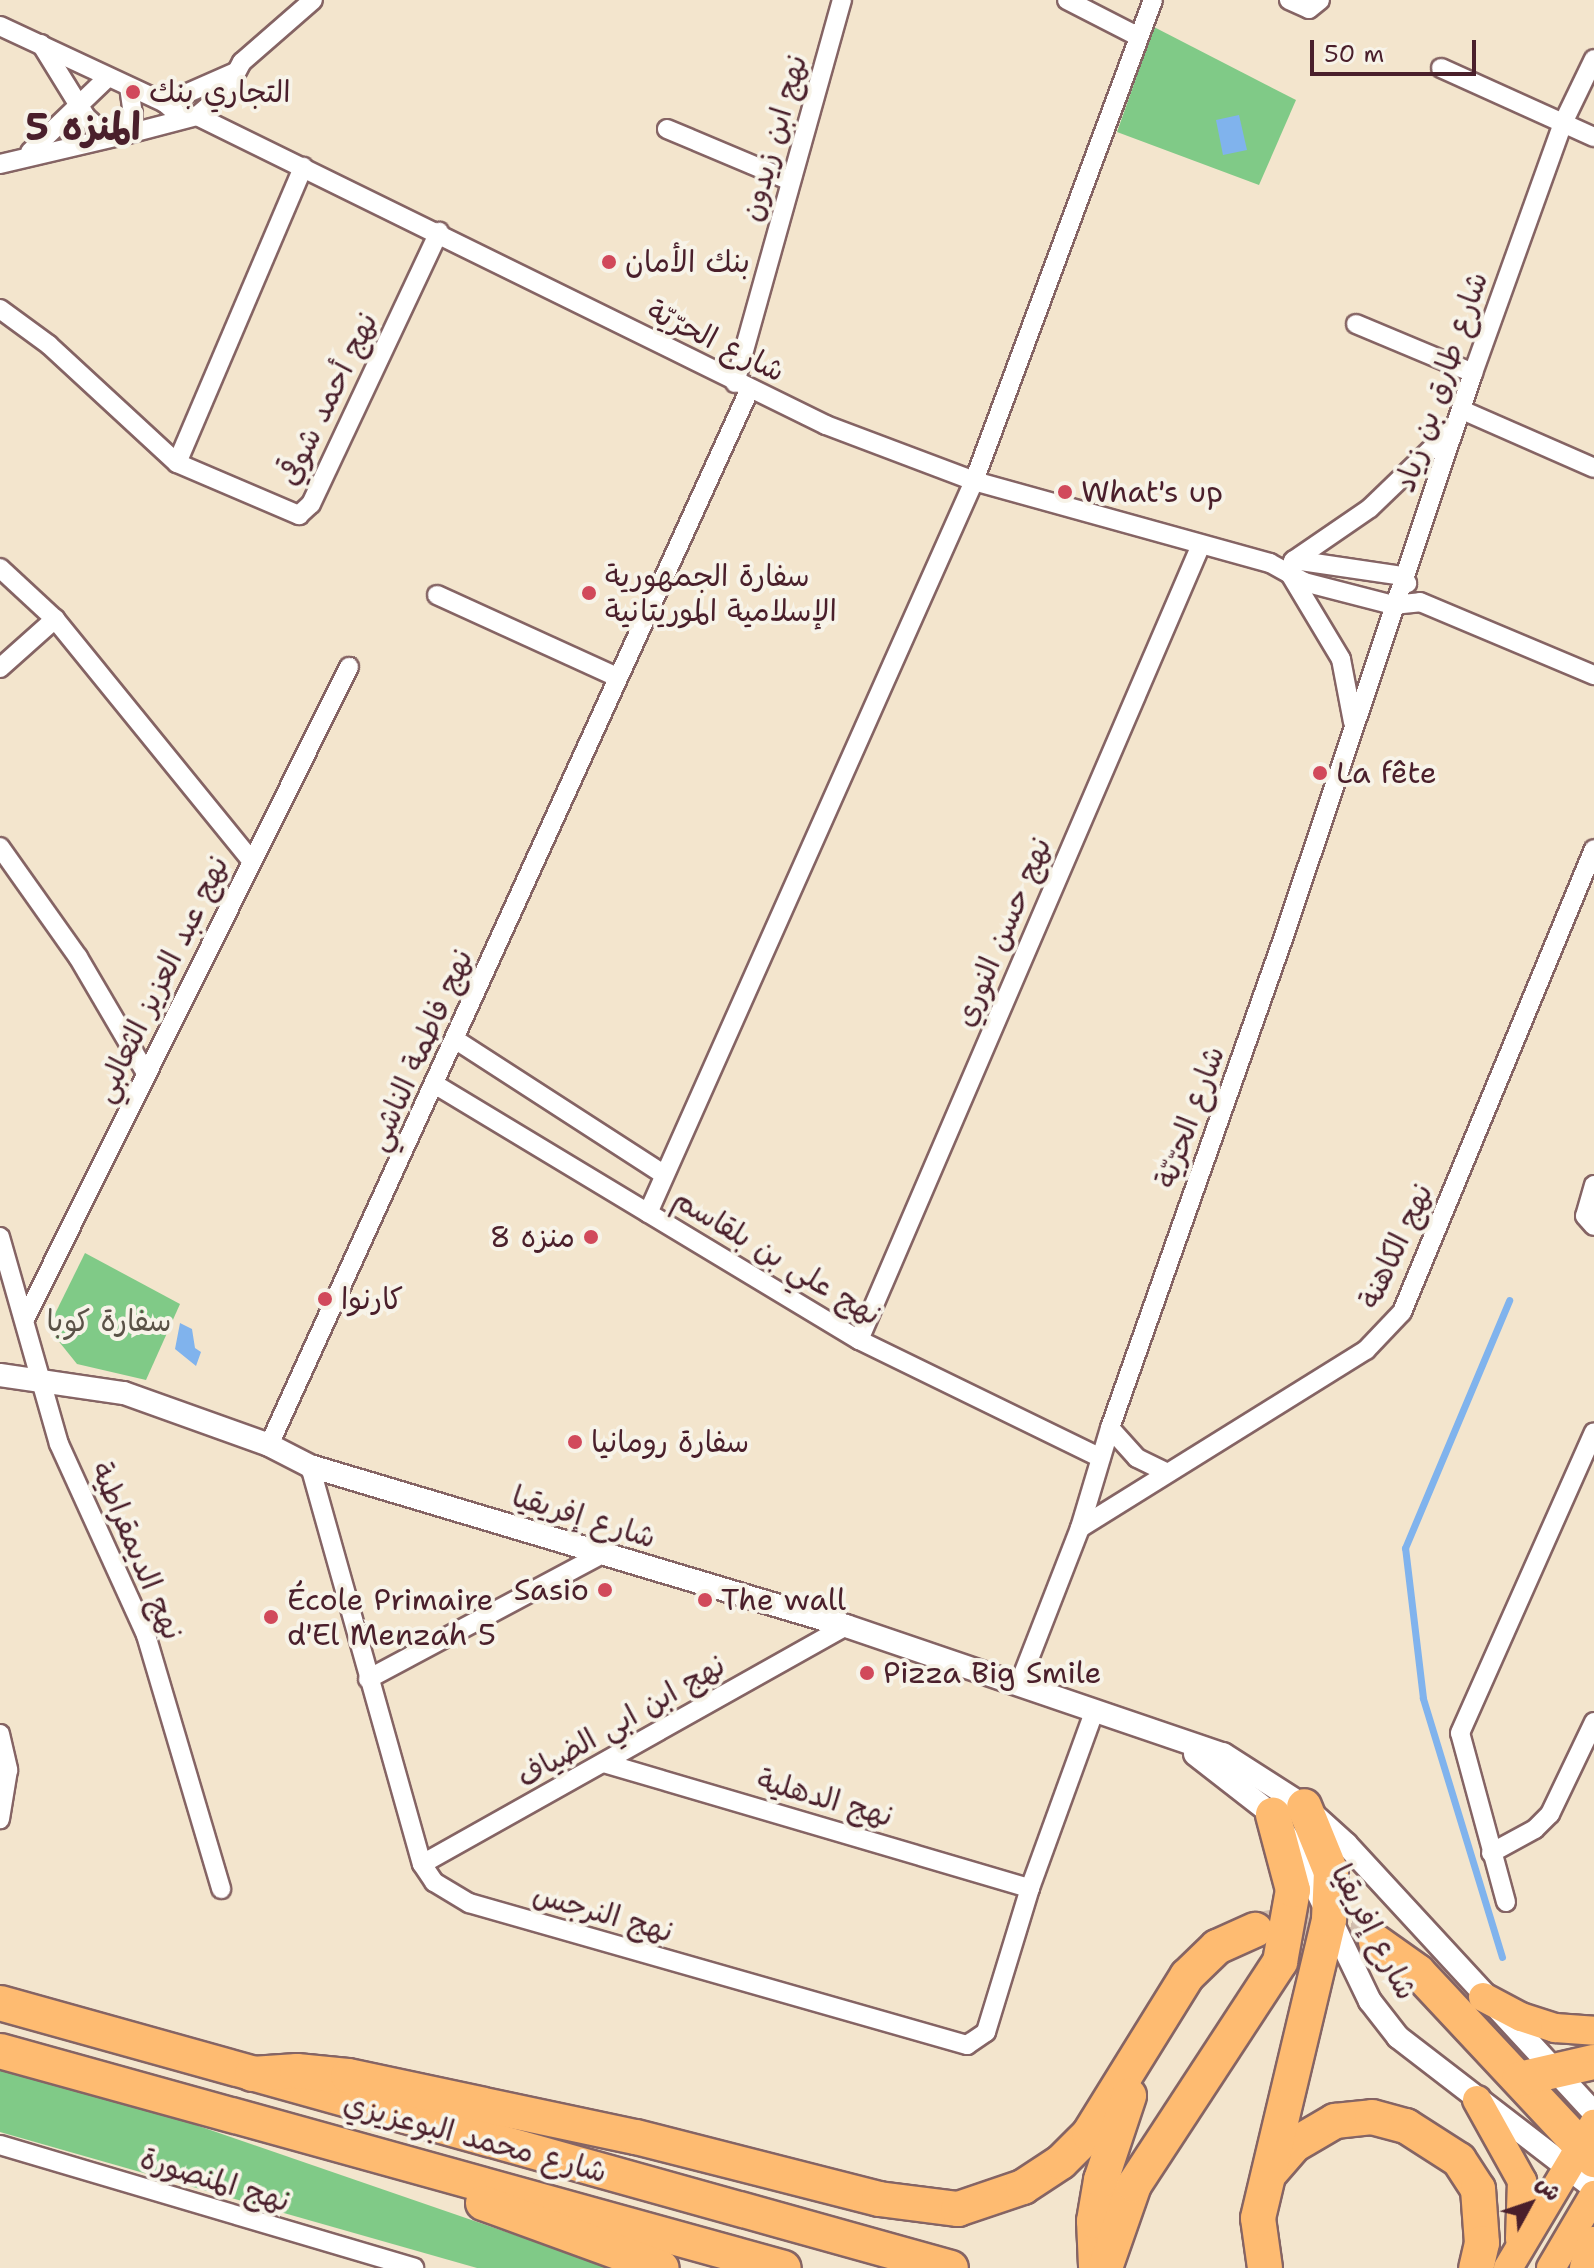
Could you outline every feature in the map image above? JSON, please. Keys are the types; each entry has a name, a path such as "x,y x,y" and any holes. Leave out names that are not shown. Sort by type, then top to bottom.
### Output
{"highway":[{"path":"1265,2268 1258,2218 1329,1919 1331,1872 1288,1811"},
{"path":"1105,2268 1134,2185 1280,1962 1293,1890 1288,1811"},
{"path":"252,2074 297,2071 348,2076 636,2137 879,2199 958,2209 1023,2187 1061,2162 1089,2134 1187,1976 1217,1947 1255,1930"},
{"path":"1376,1942 1418,1972 1583,2150"},
{"name":"شارع محمد البوعزيزي","path":"0,2003 951,2268"},
{"path":"1096,2268 1094,2221 1101,2180 1160,2017"},
{"name":"شارع محمد البوعزيزي","path":"0,2051 317,2143 576,2206 784,2268"},
{"path":"1519,2079 1594,2062"},
{"path":"1265,2181 1280,2157 1311,2131 1335,2121 1372,2117 1406,2126 1459,2160 1478,2189 1482,2243 1476,2268"},
{"path":"317,2143 662,2268"},
{"path":"1587,2268 1594,2244"}],"main road":[{"path":"1483,1997 1533,2021 1594,2031"},
{"path":"1477,2100 1522,2181 1514,2257"},
{"path":"1514,2257 1583,2150"},
{"path":"1551,2268 1594,2195"}],"street":[{"path":"165,103 233,73 313,0"},
{"name":"نهج ابن زيدون","path":"742,387 791,181 842,0"},
{"path":"1067,0 1137,36"},
{"path":"648,1213 974,481 1137,36 1153,0"},
{"path":"1289,0 1309,9 1320,0"},
{"path":"0,26 129,88 133,115 124,135"},
{"path":"41,44 96,126 124,135"},
{"name":"شارع طارق بن زياد","path":"1354,728 1402,576 1473,373 1563,123 1594,59"},
{"path":"1441,68 1594,137"},
{"path":"0,164 28,153 124,135 197,116 227,90 233,73"},
{"path":"28,153 106,79"},
{"name":"شارع الحرّيّة","path":"129,88 165,103 180,116 197,116 439,232 742,387 974,481 1200,547 1270,563 1402,576"},
{"path":"667,129 791,181"},
{"path":"177,463 303,167"},
{"name":"نهج أحمد شوقي","path":"0,309 49,345 177,463 292,516 305,512 439,232"},
{"path":"1356,324 1473,373"},
{"name":"نهج فاطمة الناشي","path":"269,1445 436,1085 742,387"},
{"path":"1459,418 1594,468"},
{"name":"شارع الحرّيّة","path":"1292,567 1370,508 1459,418"},
{"name":"نهج حسن النوري","path":"859,1340 1200,547"},
{"name":"شارع الحرّيّة","path":"1292,567 1393,605 1420,602"},
{"name":"شارع الحرّيّة","path":"1020,1682 1080,1528 1110,1428 1354,728 1341,659 1292,567"},
{"path":"0,568 55,619 250,859"},
{"path":"1402,576 1420,602 1594,675"},
{"path":"437,595 615,676"},
{"path":"0,668 55,619"},
{"name":"نهج عبد العزيز الثعالبي","path":"26,1317 250,859 349,667"},
{"path":"0,847 78,957 146,1073"},
{"name":"نهج الكاهنة","path":"1080,1528 1366,1350 1402,1312 1594,849"},
{"name":"نهج علي بن بلقاسم","path":"456,1040 663,1174"},
{"name":"نهج علي بن بلقاسم","path":"436,1085 859,1340 1101,1458"},
{"path":"1594,1185 1585,1216 1594,1226"},
{"name":"نهج الديمقراطية","path":"0,1237 26,1317 39,1377 59,1444 146,1635 221,1889"},
{"name":"شارع إفريقيا","path":"0,1375 39,1377 124,1393 269,1445 310,1466 846,1626 1150,1725 1223,1754 1288,1811"},
{"path":"1110,1428 1137,1458 1166,1472"},
{"path":"1506,1902 1460,1733 1474,1692 1594,1432"},
{"name":"نهج النرجس","path":"310,1466 422,1864 434,1882 469,1903 967,2045 986,2032 1030,1888"},
{"path":"368,1679 602,1554"},
{"name":"نهج ابن ابي الضياف","path":"422,1864 846,1626"},
{"path":"1030,1888 1095,1709"},
{"path":"1491,1853 1535,1829 1550,1814 1594,1722"},
{"name":"شارع إفريقيا","path":"1150,1725 1346,1844 1483,1997 1594,2113"},
{"path":"0,1734 8,1770 0,1819"},
{"name":"نهج الدهلية","path":"604,1763 1030,1888"},
{"name":"شارع إفريقيا","path":"1329,1919 1370,2001 1398,2037 1477,2100 1583,2150 1594,2188"},
{"name":"نهج المنصورة","path":"0,2145 414,2268"}],"green space":[{"path":"1154,27 1296,100 1259,185 1117,132"},
{"name":"سفارة كوبا","path":"85,1253 180,1304 146,1380 77,1364 48,1328"},
{"path":"0,2069 190,2123 611,2268 477,2268 0,2132"}],"water":[{"path":"1239,115 1247,150 1223,155 1216,120"},
{"path":"180,1323 192,1329 195,1348 201,1352 196,1366 175,1349"}],"waterway":[{"path":"1502,1957 1423,1698 1405,1548 1509,1300"}],"tunnel":[{"path":"1260,1929 1299,1922 1376,1942"}],"place":[{"name":"التجاري بنك","path":"133,92"},
{"name":"بنك الأمان","path":"609,262"},
{"name":"What's up","path":"1065,492"},
{"name":"سفارة الجمهورية الإسلامية الموريتانية","path":"589,593"},
{"name":"La fête","path":"1320,773"},
{"name":"منزه 8","path":"591,1237"},
{"name":"كارنوا","path":"325,1299"},
{"name":"سفارة رومانيا","path":"575,1442"},
{"name":"Sasio","path":"605,1590"},
{"name":"The wall","path":"705,1600"},
{"name":"École Primaire d'El Menzah 5","path":"271,1617"},
{"name":"Pizza Big Smile","path":"867,1673"}],"district":[{"name":"المنزه 5","path":"83,127"}]}
